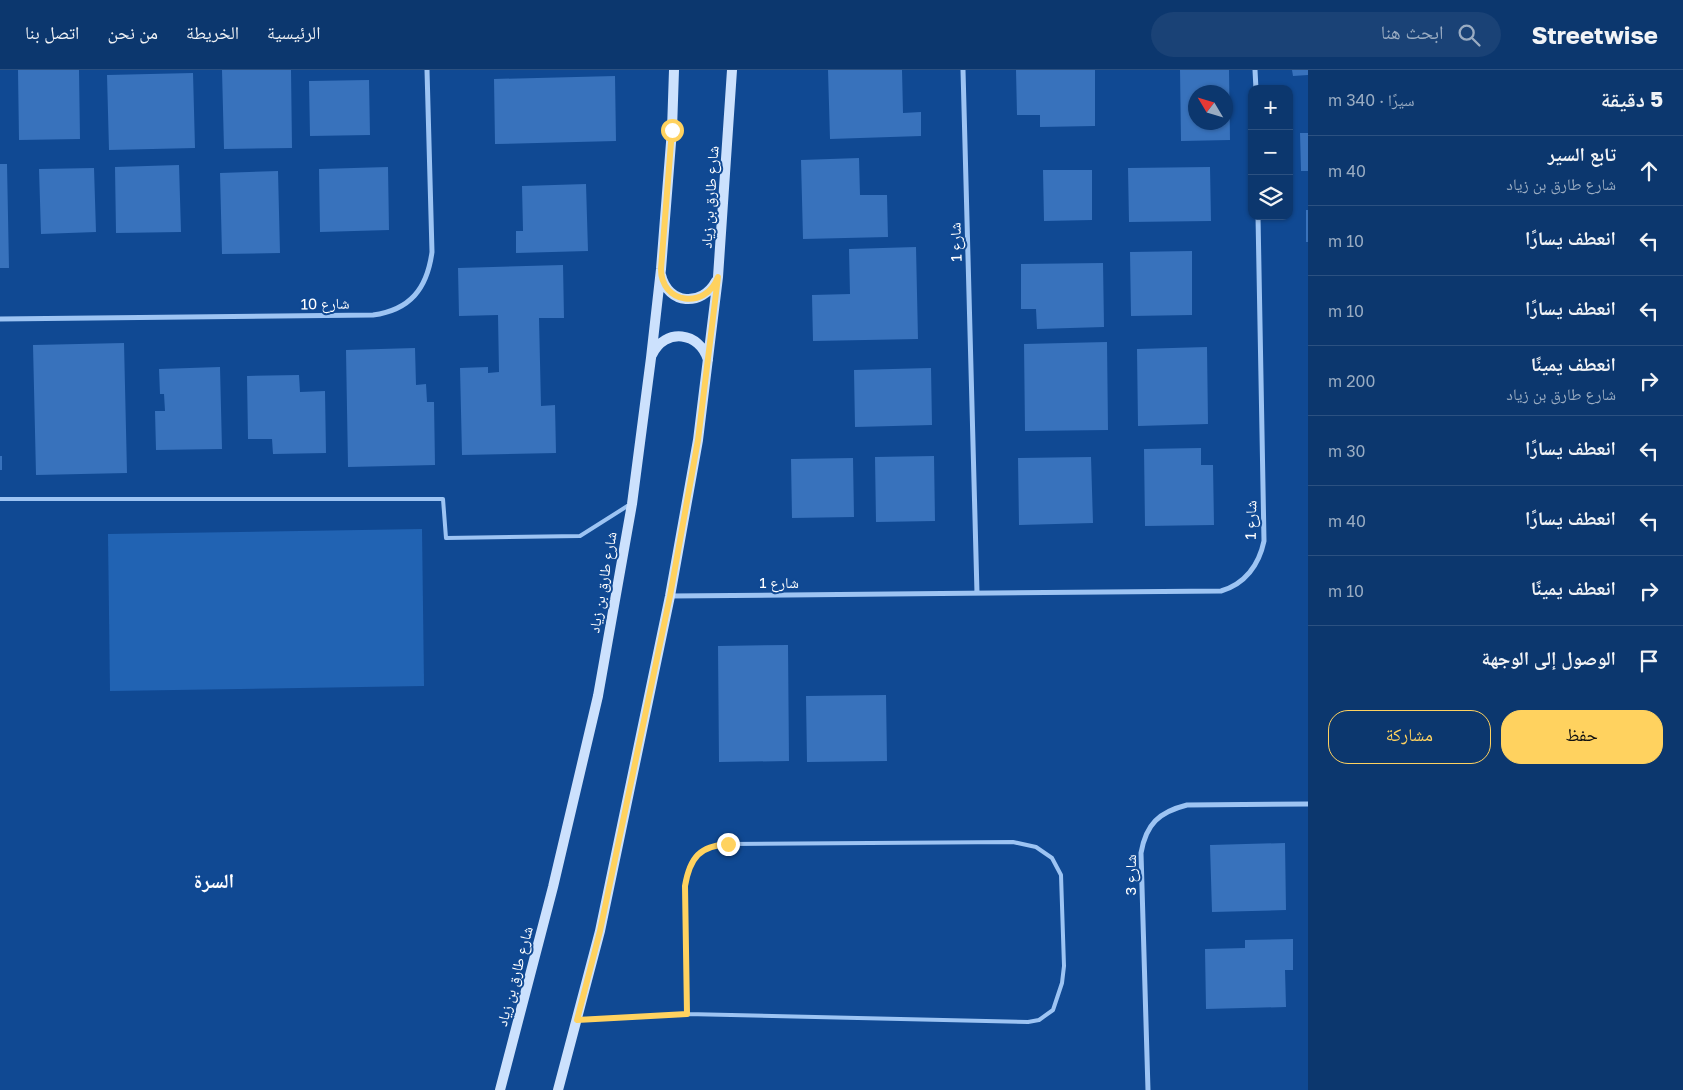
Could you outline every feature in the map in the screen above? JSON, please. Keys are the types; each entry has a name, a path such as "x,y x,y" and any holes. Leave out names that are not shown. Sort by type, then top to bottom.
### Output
{"main road":[{"name":"شارع طارق بن زياد","path":"500,1090 553,887 598,696 632,504 661,269 672,130 674,70"},
{"name":"شارع طارق بن زياد","path":"558,1090 600,931 670,596 698,440 718,277 732,70"},
{"path":"661,269 662,280 668,290 677,296 688,299 699,298 709,292 718,277"},
{"path":"651,358 653,352 662,342 680,336 693,339 698,343 706,353 708,366"}],"street":[{"name":"شارع 10","path":"0,319 373,315 397,310 408,302 423,282 430,266 432,252 427,70"},
{"name":"شارع 1","path":"963,70 977,593"},
{"path":"1256,70 1256,85"},
{"name":"شارع 1","path":"670,596 1221,591 1237,585 1251,570 1261,552 1264,541 1258,220"},
{"name":"شارع 3","path":"1148,1090 1141,853 1151,825 1169,810 1187,805 1308,804"}],"lane":[{"path":"0,499 443,498 446,538 580,536 632,504"},
{"path":"577,1020 687,1014 1028,1022 1039,1020 1053,1010 1062,983 1064,966 1061,875 1052,858 1036,847 1013,842 728,844 704,849 692,864 685,886 687,1014"}],"shaded area":[{"path":"422,529 424,686 110,691 108,534"}],"building":[{"path":"18,70 79,70 80,139 19,140"},
{"path":"222,70 291,70 292,148 224,149"},
{"path":"828,70 902,70 903,113 921,112 921,136 830,139"},
{"path":"1016,70 1095,70 1095,126 1040,127 1040,115 1017,115"},
{"path":"1180,70 1229,70 1229,85 1188,85 1188,130 1230,130 1230,140 1181,141"},
{"path":"1292,70 1308,70 1308,75 1293,76"},
{"path":"193,73 195,148 109,150 107,75"},
{"path":"615,76 616,141 495,144 494,79"},
{"path":"369,80 370,135 310,136 309,81"},
{"path":"1300,133 1308,133 1308,171 1301,171"},
{"path":"859,158 860,195 887,195 888,237 803,239 801,160"},
{"path":"0,164 7,164 9,268 0,268"},
{"path":"179,165 181,232 116,233 115,167"},
{"path":"388,167 389,230 320,232 319,169"},
{"path":"1210,167 1211,221 1129,222 1128,168"},
{"path":"94,168 96,232 41,234 39,169"},
{"path":"1043,170 1092,170 1092,220 1044,221"},
{"path":"278,171 280,253 222,254 220,173"},
{"path":"586,184 588,251 516,253 516,231 523,231 522,186"},
{"path":"1306,210 1308,210 1308,242 1306,242"},
{"path":"916,247 918,339 813,341 812,295 850,294 849,249"},
{"path":"1192,251 1192,315 1131,316 1130,252"},
{"path":"1103,263 1104,327 1037,329 1036,309 1021,309 1021,264"},
{"path":"563,265 564,318 539,318 541,406 555,405 556,453 462,455 460,368 488,367 488,373 499,372 498,315 459,316 458,268"},
{"path":"1107,342 1108,430 1025,431 1024,344"},
{"path":"124,343 127,473 36,475 33,345"},
{"path":"1207,347 1208,424 1138,426 1137,349"},
{"path":"415,348 416,385 426,384 427,402 434,402 435,465 348,467 346,350"},
{"path":"220,367 222,449 156,450 155,411 165,411 164,394 160,394 159,369"},
{"path":"931,368 932,425 855,427 854,370"},
{"path":"299,375 300,392 325,391 326,453 273,454 272,439 248,439 247,376"},
{"path":"1201,448 1201,465 1213,465 1214,525 1145,526 1144,449"},
{"path":"0,456 2,456 2,470 0,470"},
{"path":"934,456 935,521 876,522 875,457"},
{"path":"1091,457 1093,523 1019,525 1018,458"},
{"path":"853,458 854,517 792,518 791,459"},
{"path":"788,645 789,761 719,762 718,646"},
{"path":"886,695 887,761 807,762 806,696"},
{"path":"1285,843 1286,910 1212,912 1210,845"},
{"path":"1293,939 1293,970 1285,970 1286,1007 1206,1009 1205,949 1245,948 1245,940"}],"district":[{"name":"السرة","path":"214,880"}],"route":[{"path":"672,130 661,269 662,280 668,290 677,296 694,299 709,292 718,277 698,440 670,596 600,931 577,1020 687,1014 685,886 687,875 692,864 704,849 728,844"}]}
